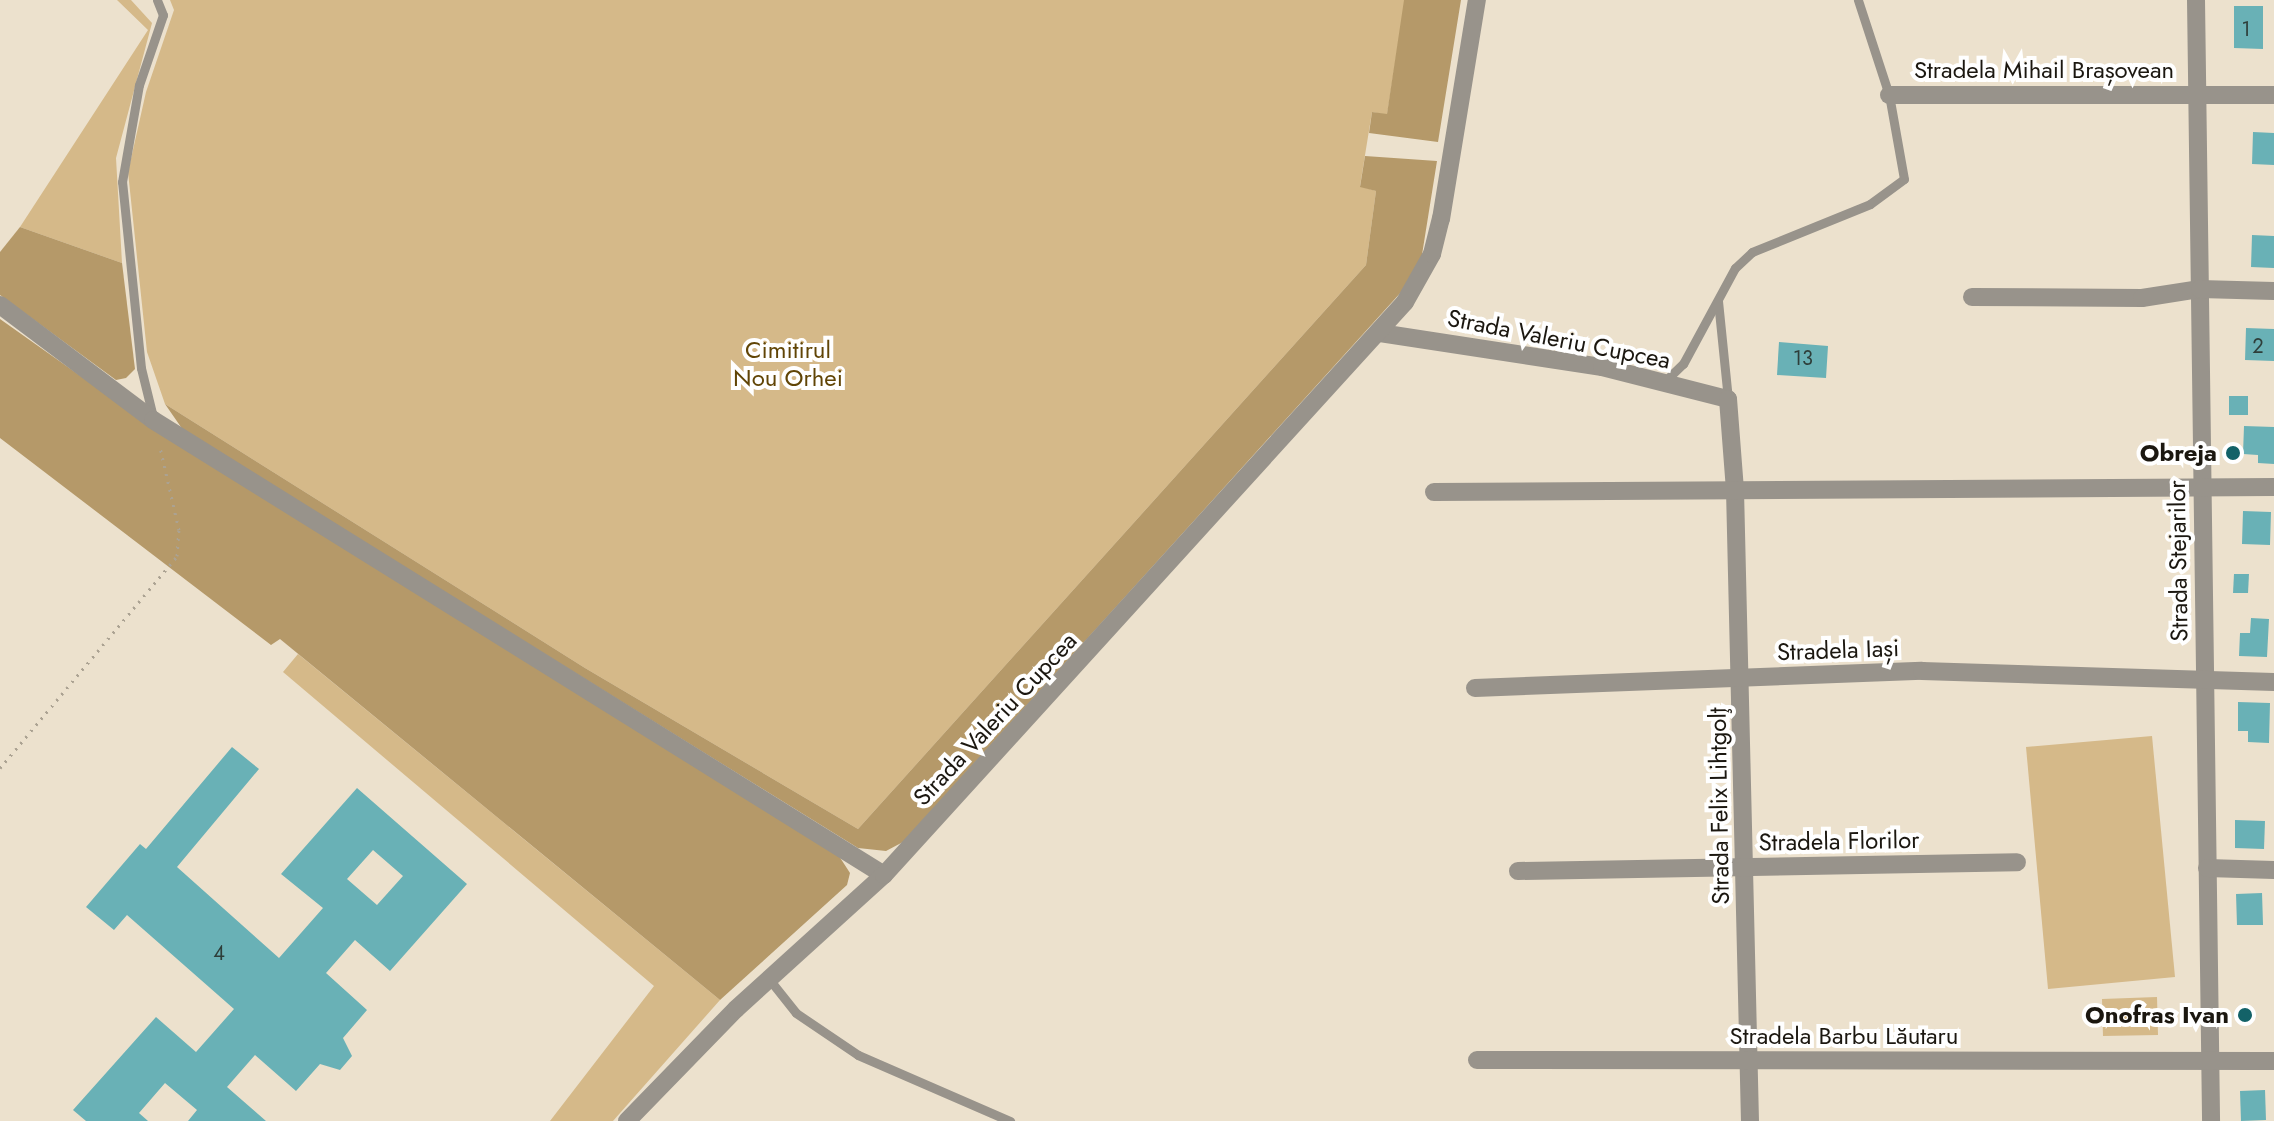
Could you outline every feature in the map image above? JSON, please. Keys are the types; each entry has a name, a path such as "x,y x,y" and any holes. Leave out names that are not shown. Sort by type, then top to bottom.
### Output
{"street":[{"name":"Strada Valeriu Cupcea","path":"627,1121 769,979 884,875 1380,333 1420,281 1432,254 1455,152 1477,0"},
{"name":"Strada Stejarilor","path":"2196,0 2200,486 2211,1121"},
{"name":"Stradela Mihail Brașovean","path":"1889,95 2274,95"},
{"path":"1972,297 2142,298 2200,289 2274,291"},
{"path":"0,305 153,420 884,875"},
{"name":"Strada Valeriu Cupcea","path":"1380,333 1524,353 1728,399"},
{"name":"Strada Felix Lihtgolţ","path":"1728,399 1735,490 1750,1121"},
{"path":"1434,492 2274,487"},
{"name":"Stradela Iași","path":"1475,688 1922,671 2274,682"},
{"name":"Stradela Florilor","path":"1518,871 2017,862"},
{"path":"2207,868 2274,870"},
{"name":"Stradela Barbu Lăutaru","path":"1477,1060 2274,1061"}],"lane":[{"path":"153,420 141,368 122,182 139,85 163,15 157,0"},
{"path":"1663,383 1683,364 1735,268 1752,252 1870,204 1904,179 1889,95 1858,0"},
{"path":"1718,301 1728,399"},
{"path":"769,979 796,1013 858,1055 1010,1121"}],"path":[{"path":"0,768 177,556 179,530 153,420"}],"green space":[{"path":"117,0 131,0 152,23 116,158 122,263 20,227 148,30"},
{"name":"Cimitirul Nou Orhei","path":"170,0 1405,0 1387,115 1372,112 1360,186 1376,191 1366,265 858,829 585,668 165,404 147,352 128,172 146,92 174,10"},
{"path":"298,654 720,1000 613,1121 550,1121 654,986 283,672"},
{"path":"2152,736 2175,977 2048,989 2026,747"},
{"path":"2157,997 2158,1035 2103,1036 2102,999"}],"shaded area":[{"path":"1404,0 1461,0 1438,142 1369,133 1372,112 1387,114"},
{"path":"1365,156 1437,161 1421,261 1403,290 903,842 886,851 858,848 183,430 165,404 585,668 858,829 1366,265 1376,191 1360,187"},
{"path":"20,227 122,263 135,369 126,378 116,380 0,295 0,252"},
{"path":"0,319 161,433 839,856 850,873 847,885 720,1000 280,639 271,645 0,438"}],"building":[{"path":"2234,6 2263,6 2263,49 2234,48"},
{"path":"2253,132 2274,133 2274,165 2252,164"},
{"path":"2252,235 2274,236 2274,268 2251,267"},
{"path":"2246,328 2274,329 2274,361 2245,360"},
{"path":"1779,342 1828,346 1826,378 1777,375"},
{"path":"2229,396 2248,396 2248,415 2229,415"},
{"path":"2244,426 2274,427 2274,464 2258,463 2258,455 2243,454"},
{"path":"2243,511 2271,512 2270,545 2242,544"},
{"path":"2234,574 2249,574 2248,593 2233,593"},
{"path":"2251,618 2269,619 2267,657 2239,656 2240,633 2250,633"},
{"path":"2238,702 2270,703 2269,743 2248,742 2248,731 2238,731"},
{"path":"232,747 259,769 177,867 279,958 323,908 281,874 357,788 467,884 390,971 355,940 326,973 367,1010 343,1038 352,1056 340,1070 320,1064 296,1091 255,1055 227,1087 266,1121 188,1121 197,1110 165,1083 139,1113 148,1121 86,1121 73,1110 156,1017 196,1052 234,1009 127,915 114,930 86,907 140,844 146,849","holes":["373,850 403,876 377,905 347,879"]},
{"path":"2235,820 2265,821 2264,849 2235,848"},
{"path":"2262,893 2263,925 2237,925 2236,894"},
{"path":"2265,1090 2266,1120 2241,1121 2240,1091"}],"place":[{"name":"Obreja","path":"2233,453"},
{"name":"Onofras Ivan","path":"2245,1015"}]}
